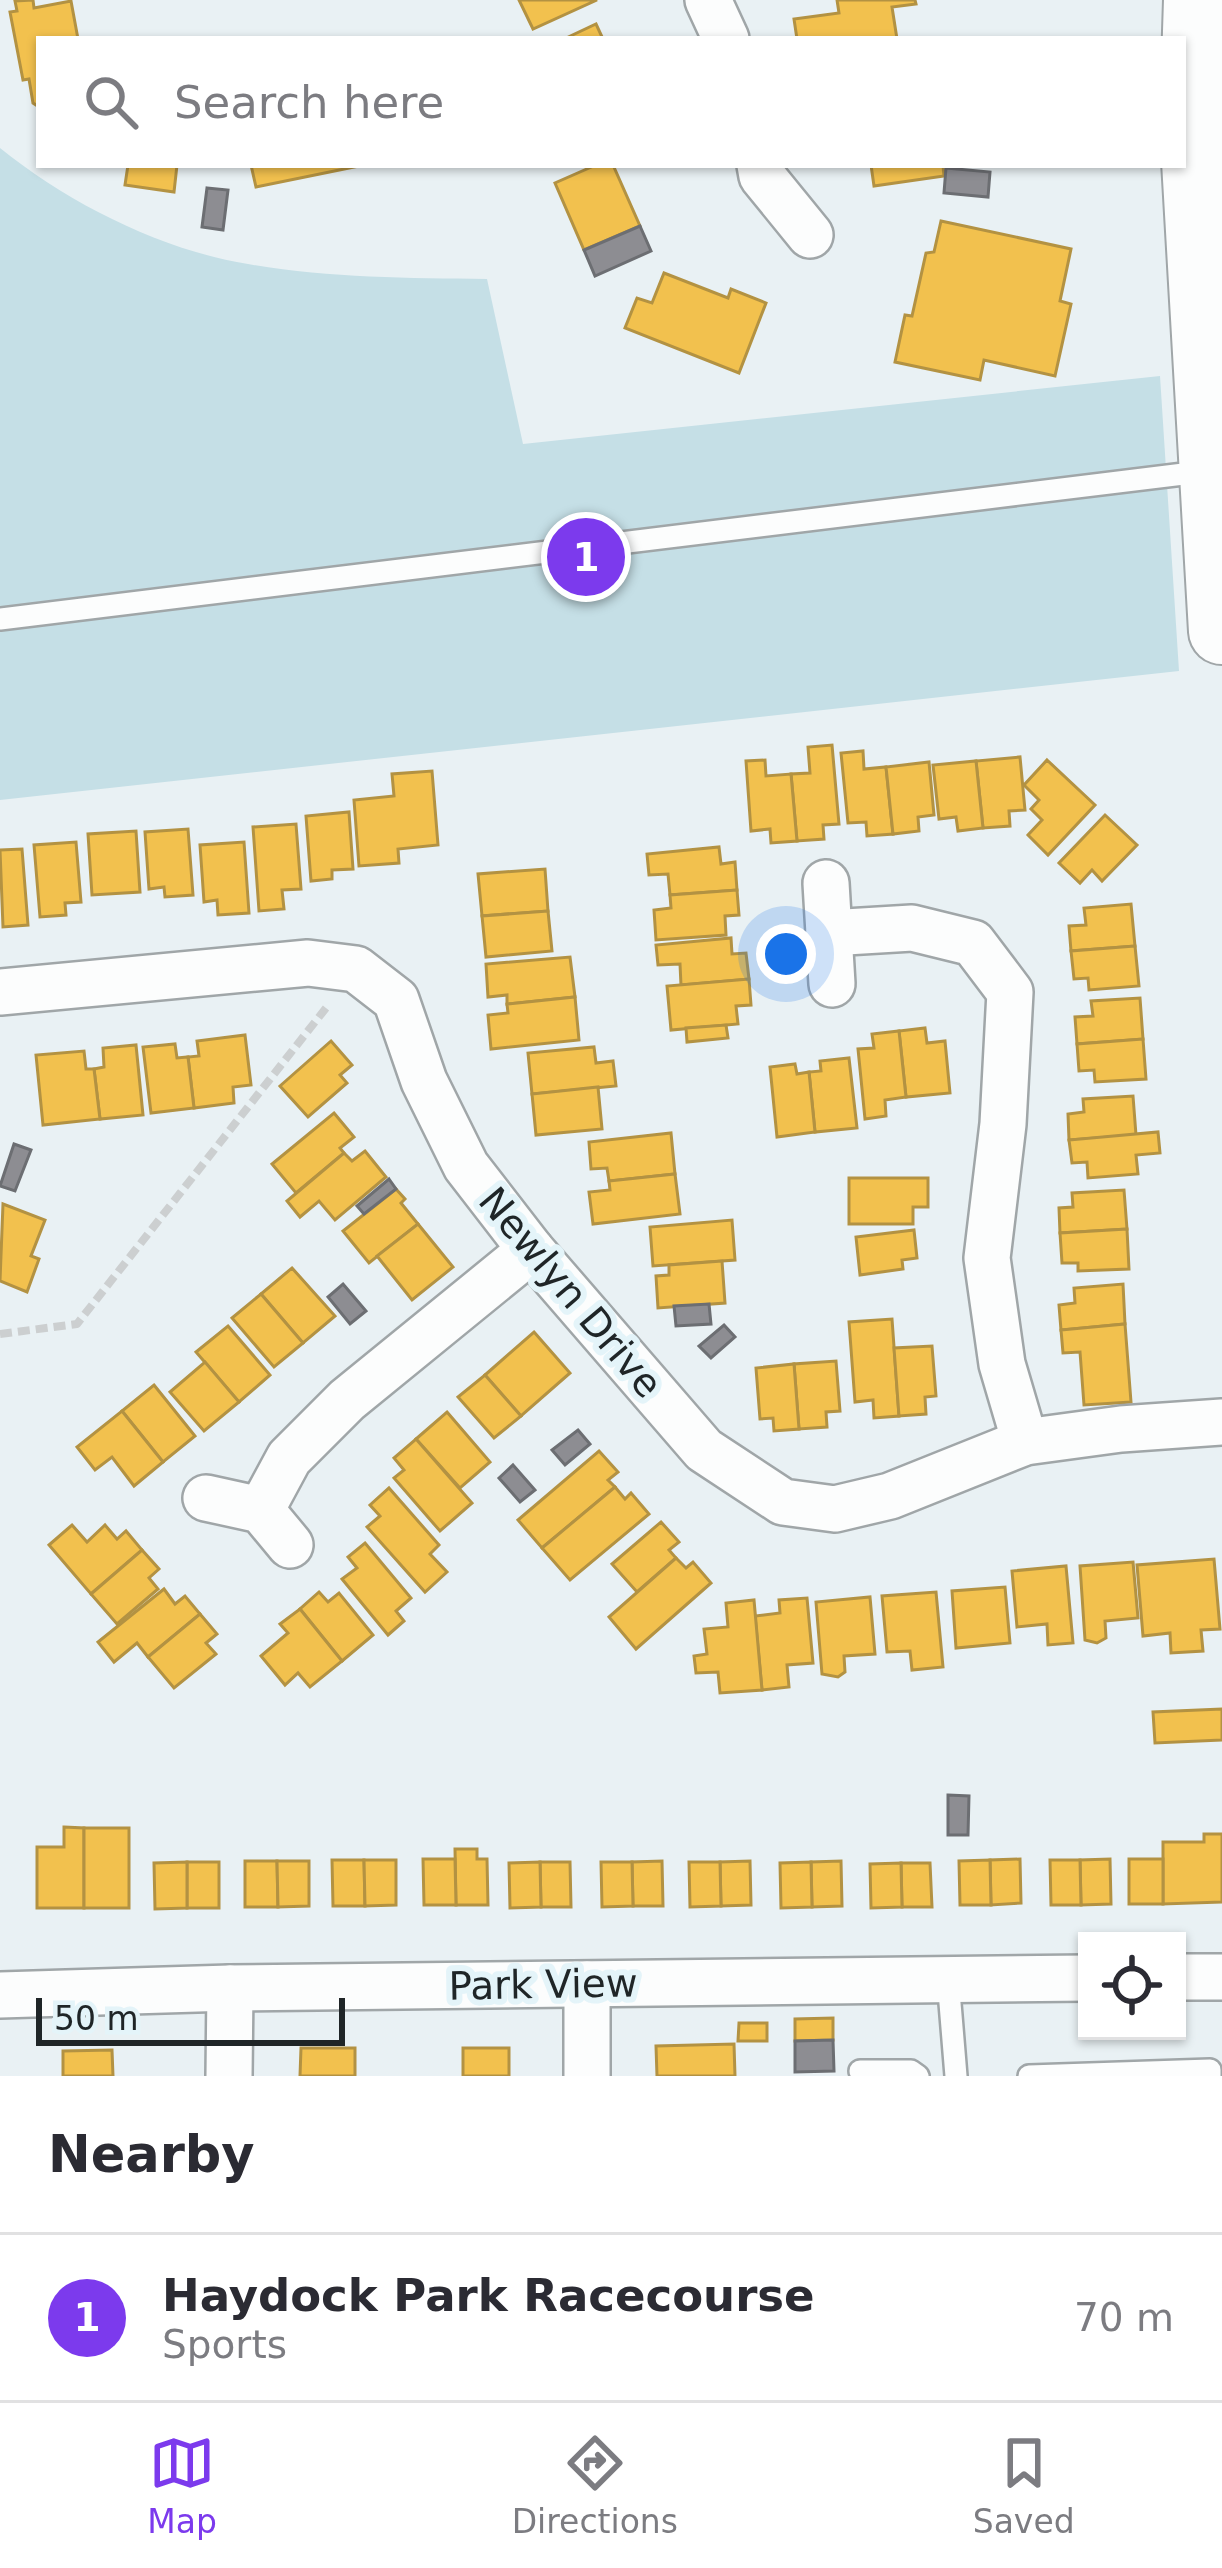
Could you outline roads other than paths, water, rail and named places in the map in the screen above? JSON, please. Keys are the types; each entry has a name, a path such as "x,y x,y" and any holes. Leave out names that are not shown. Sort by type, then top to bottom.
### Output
{"main road":[{"path":"1197,0 1208,127 1211,471 1222,631"}],"street":[{"path":"709,0 725,36"},
{"path":"761,168 810,235"},
{"path":"826,883 832,984"},
{"path":"829,933 912,928 974,943 1010,992 1003,1124 987,1258 1002,1364 1025,1442"},
{"name":"Newlyn Drive","path":"0,992 308,962 356,969 396,1000 424,1081 466,1166 531,1250 704,1450 783,1502 835,1509 890,1496 1025,1442 1222,1422"},
{"path":"206,1498 276,1527 289,1458 346,1400 531,1250"},
{"path":"1186,1977 1222,1977"},
{"name":"Park View","path":"0,1995 1078,1978"},
{"path":"587,1984 587,2076"},
{"path":"229,2076 230,1988"}],"lane":[{"path":"0,619 1211,471"},
{"path":"948,1978 956,2076"},
{"path":"1029,2076 1210,2070 1210,2076"},
{"path":"860,2071 918,2076"}],"place":[{"name":"Haydock Park Racecourse","path":"586,557"}]}
